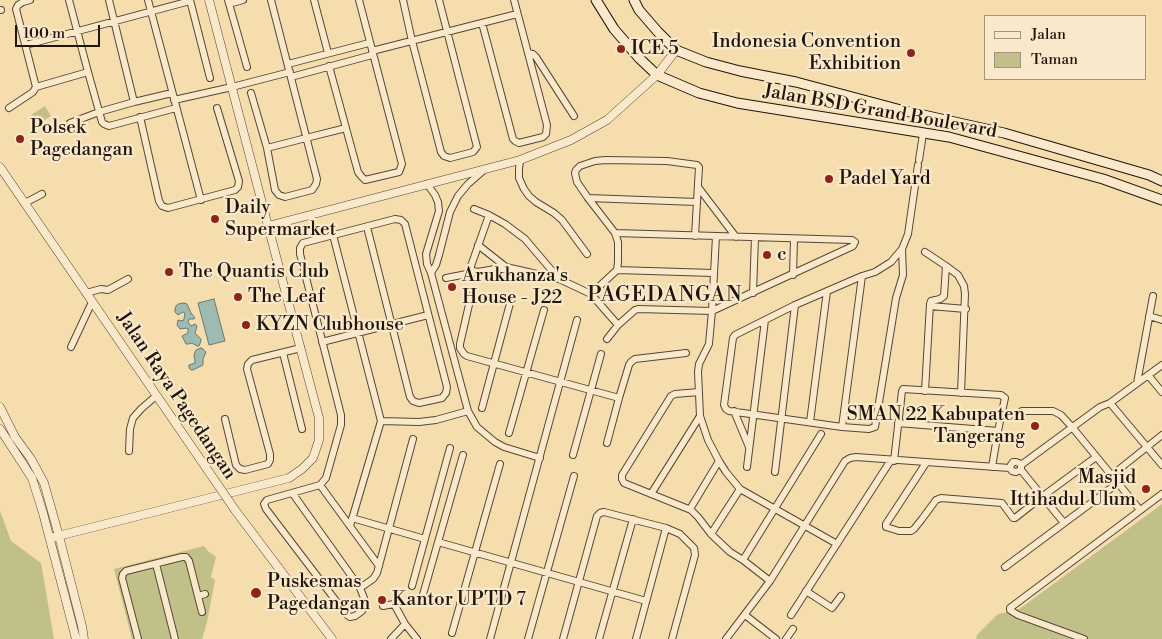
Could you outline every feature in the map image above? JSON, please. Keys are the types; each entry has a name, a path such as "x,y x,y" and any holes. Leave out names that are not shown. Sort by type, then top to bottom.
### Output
{"main road":[{"name":"Jalan BSD Grand Boulevard","path":"596,0 614,29 639,58 658,75 699,93 736,103 948,137 1103,179 1162,200"},
{"name":"Jalan BSD Grand Boulevard","path":"634,0 639,10 676,50 718,66 796,82 901,110 1004,133 1149,175 1162,181"},
{"path":"999,150 1004,133"},
{"path":"1141,191 1149,175"}],"street":[{"path":"30,0 18,5 16,9 36,87"},
{"path":"69,0 102,122 109,126 176,108"},
{"path":"108,0 134,102"},
{"path":"148,0 200,200"},
{"path":"26,45 190,0 210,78"},
{"path":"50,538 290,478 313,458 320,440 320,418 300,348 210,0"},
{"path":"243,0 228,2 247,67"},
{"path":"251,93 267,148 275,190 284,197 312,190 317,178 271,0"},
{"path":"314,0 328,53"},
{"path":"330,66 358,172 365,180 399,172 402,164 359,0"},
{"path":"403,0 441,152 444,156 450,158 473,152 477,147 439,0"},
{"path":"482,23 515,142 519,143 543,137 547,130 514,0"},
{"path":"70,123 134,102 232,87 330,66 412,41 517,14"},
{"path":"288,64 369,43"},
{"path":"268,226 520,160 571,140 607,120 658,75 676,50"},
{"path":"528,53 536,57 574,116"},
{"path":"9,108 33,92 36,87 88,72"},
{"path":"140,117 159,201 162,206 168,208 235,190 238,187 239,181 217,108"},
{"path":"267,148 346,128"},
{"path":"902,249 903,275 896,298 876,424 873,428 842,427 726,409 724,405 733,338 738,333 795,305 875,272 891,262 902,249 908,234 923,134"},
{"path":"520,160 518,169 520,178 529,196 562,220 587,254"},
{"path":"591,294 617,270 618,242 615,233 577,182 575,173 580,166 595,161 667,161 697,165 699,167 695,236"},
{"name":"Jalan Raya Pagedangan","path":"0,167 235,510 332,639"},
{"path":"431,272 436,265 450,212 458,196 468,184 486,169"},
{"path":"427,184 435,195 439,211 426,254 427,264 431,272 468,411 477,427 495,442 504,447 540,458"},
{"path":"698,187 736,237"},
{"path":"25,203 42,194"},
{"path":"588,198 697,202"},
{"path":"474,209 505,224 525,239 559,279"},
{"path":"439,211 450,212"},
{"path":"478,272 473,271 471,266 488,215"},
{"path":"292,494 360,588 365,606 362,611 354,616 350,617 346,614 264,504 267,500 320,485 326,478 341,425 341,415 300,254 300,248 303,243 395,219 401,220 405,224 447,386 446,393 442,398 419,403 413,401 410,397 367,227"},
{"path":"607,339 618,325 635,310 712,311 793,275 853,246 855,242 852,240 615,233"},
{"path":"333,235 381,421 350,526"},
{"path":"716,236 709,344 699,364 698,372 700,416 708,440 726,472 740,488 837,544"},
{"path":"753,293 755,237"},
{"path":"793,275 794,238"},
{"path":"478,245 506,267"},
{"path":"925,252 958,275 964,286 966,309 960,393"},
{"path":"925,391 930,306 931,301 944,296 946,266"},
{"path":"446,278 506,267 559,279 591,294 618,325"},
{"path":"617,270 713,273"},
{"path":"842,427 862,276"},
{"path":"86,293 101,289 108,290 128,279"},
{"path":"810,422 827,291"},
{"path":"471,296 460,344 464,354 620,398"},
{"path":"482,408 512,296"},
{"path":"1137,383 1153,296"},
{"path":"71,346 92,302"},
{"path":"775,472 795,305"},
{"path":"930,306 966,309"},
{"path":"509,433 544,310"},
{"path":"322,342 428,314"},
{"path":"1150,316 1162,320"},
{"path":"490,639 577,320"},
{"path":"747,467 765,320"},
{"path":"225,419 236,465 240,469 245,470 268,464 270,454 247,369 248,364 252,360 300,348"},
{"path":"283,353 302,429"},
{"path":"607,443 631,362 635,359 686,353"},
{"path":"573,455 601,354"},
{"path":"726,639 770,581 845,461 856,457 1010,468 1016,472 1100,407 1110,403 1162,365"},
{"path":"1148,375 1162,392"},
{"path":"791,615 892,460 902,391 906,389 1004,396 992,467"},
{"path":"699,392 671,396 622,475 622,479 624,483 690,509 711,534 730,552 770,581"},
{"path":"129,451 130,429 133,418 156,396"},
{"path":"1110,403 1162,465"},
{"path":"0,407 15,437 31,459 44,483 60,536 84,639"},
{"path":"381,421 419,422 436,420 468,411"},
{"path":"734,411 750,448"},
{"path":"1022,411 1055,412 1064,418 1140,510"},
{"path":"652,494 700,416"},
{"path":"898,423 998,431"},
{"path":"0,429 32,478 50,538 76,639"},
{"path":"743,560 821,434"},
{"path":"1112,475 1162,435"},
{"path":"360,588 373,578 380,566 414,439"},
{"path":"412,586 450,448"},
{"path":"422,598 463,455"},
{"path":"926,463 886,524 886,527 906,532 911,531 936,500 941,498 1002,503 1014,518 1096,457"},
{"path":"690,509 719,461"},
{"path":"452,632 500,464"},
{"path":"1021,467 1064,523"},
{"path":"528,639 574,476"},
{"path":"1005,567 1118,483"},
{"path":"320,485 380,566"},
{"path":"711,534 740,488"},
{"path":"1084,639 1018,615 1010,609 1162,494"},
{"path":"563,639 598,514 604,512 666,528 680,534 694,548 696,552 672,639"},
{"path":"352,518 425,539"},
{"path":"599,639 633,519"},
{"path":"636,639 666,528"},
{"path":"438,542 646,601"},
{"path":"138,639 122,578 126,571 182,557 188,558 201,595 202,612"},
{"path":"156,564 176,639"},
{"path":"806,592 832,608 841,596"},
{"path":"383,606 394,604 405,624 417,639"},
{"path":"745,615 776,639"},
{"path":"391,639 405,624"},
{"path":"786,639 793,629"}],"green space":[{"path":"45,106 51,116 37,125 31,115"},
{"path":"1162,504 1162,639 976,639 977,635 998,614 1018,610"},
{"path":"0,511 11,541 41,563 54,639 0,639"},
{"path":"204,546 216,557 211,577 215,580 202,639 179,639 161,568 164,564 185,560 199,614 204,613 202,601 207,596 206,592 202,593 199,591 191,560 189,556 183,554 125,569 121,573 120,578 135,639 132,639 114,569"},
{"path":"150,568 154,570 172,639 141,639 125,577 128,573"}],"water":[{"path":"214,299 225,341 209,345 198,303"},
{"path":"178,304 187,304 195,318 189,319 188,322 191,326 195,324 197,326 195,333 201,339 199,346 192,343 186,344 182,336 188,333 188,329 180,329 177,325 178,320 183,321 185,313 183,312 178,315 175,309"},
{"path":"201,348 206,352 203,365 191,370 189,365 195,363 195,352"}],"place":[{"name":"ICE 5","path":"621,49"},
{"name":"Indonesia Convention Exhibition","path":"911,53"},
{"name":"Polsek Pagedangan","path":"20,139"},
{"name":"Padel Yard","path":"829,179"},
{"name":"Daily Supermarket","path":"215,219"},
{"name":"c","path":"767,255"},
{"name":"The Quantis Club","path":"169,272"},
{"name":"Arukhanza's House - J22","path":"452,287"},
{"name":"The Leaf","path":"238,297"},
{"name":"KYZN Clubhouse","path":"246,325"},
{"name":"SMAN 22 Kabupaten Tangerang","path":"1035,426"},
{"name":"Masjid Ittihadul Ulum","path":"1146,489"},
{"name":"Puskesmas Pagedangan","path":"256,593"},
{"name":"Kantor UPTD 7","path":"382,600"}],"district":[{"name":"PAGEDANGAN","path":"665,296"}]}
